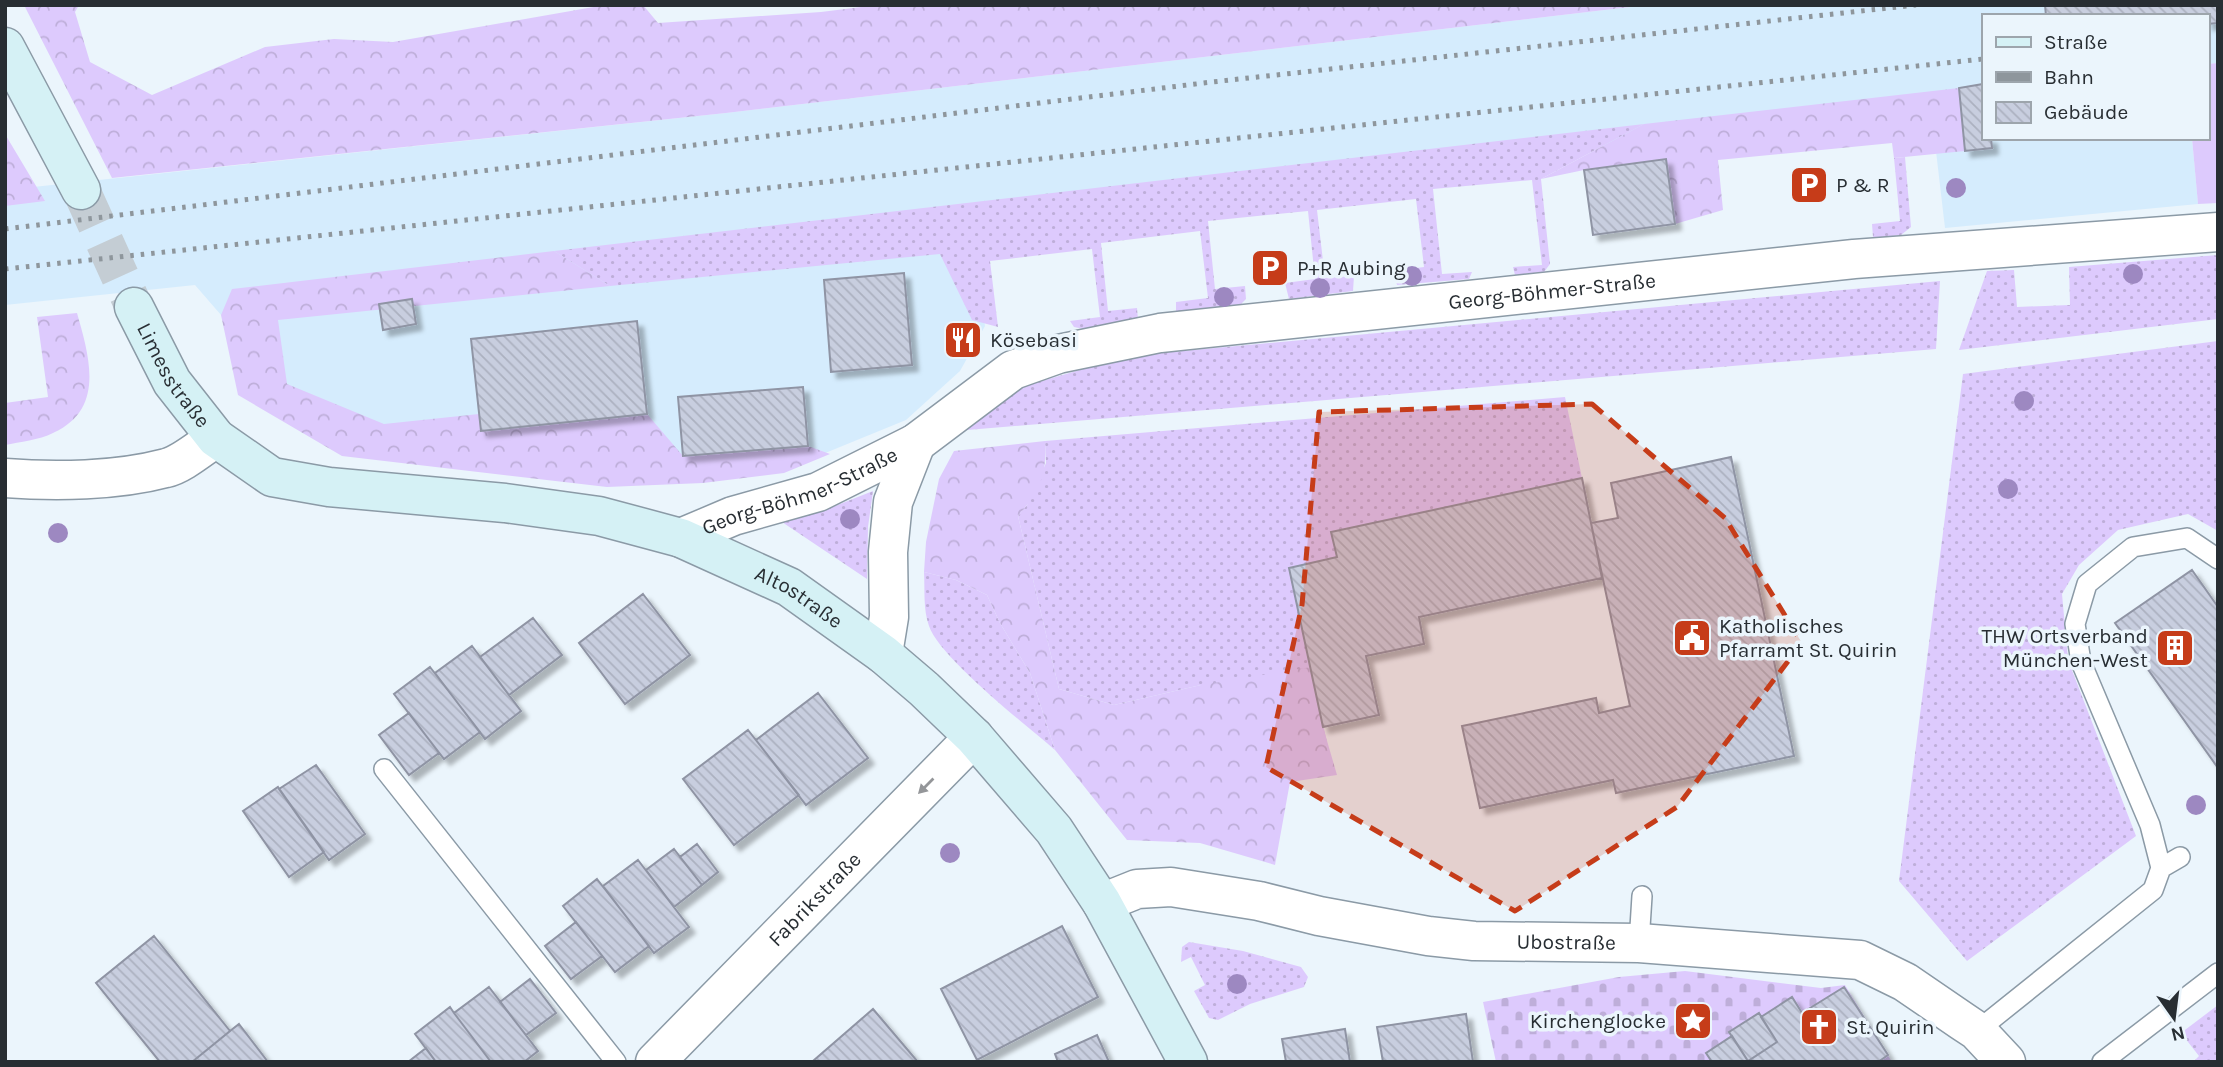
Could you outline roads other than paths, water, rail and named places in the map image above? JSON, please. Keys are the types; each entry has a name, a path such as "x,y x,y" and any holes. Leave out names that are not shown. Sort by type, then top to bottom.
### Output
{"main road":[{"path":"5,47 81,190"},
{"name":"Limesstraße","path":"134,307 172,382 216,438"},
{"name":"Altostraße","path":"216,438 272,477 329,487 505,503 599,516 681,538 789,587 884,654 974,737 1054,830 1102,903 1188,1062"}],"street":[{"name":"Georg-Böhmer-Straße","path":"681,538 733,516 818,492 916,443 1013,370 1058,354 1160,333 1854,259 2218,232"},
{"path":"5,478 38,481 113,477 168,468 216,438"},
{"name":"Georg-Böhmer-Straße","path":"884,654 889,617 888,552 893,502 916,443"},
{"name":"Fabrikstraße","path":"655,1062 974,737"},
{"name":"Ubostraße","path":"1102,903 1137,889 1171,887 1259,901 1319,916 1428,936 1474,941 1639,943 1860,960 1905,982 1977,1031 2006,1062"}],"lane":[{"path":"1977,1031 2153,890 2161,868 2150,825 2081,662 2075,624 2087,584 2133,547 2187,538 2218,559"},
{"path":"384,769 616,1062"},
{"path":"2161,868 2180,857"},
{"path":"1639,943 1642,896"},
{"path":"2102,1062 2218,973"}],"tunnel":[{"path":"81,190 134,307"}],"railway":[{"path":"5,229 1212,82 1916,5"},
{"path":"2209,37 2218,36"},
{"path":"5,269 1982,59"}],"place":[{"name":"P & R","path":"1809,185"},
{"name":"P+R Aubing","path":"1270,268"},
{"name":"Kösebasi","path":"963,340"},
{"name":"Katholisches Pfarramt St. Quirin","path":"1692,638"},
{"name":"THW Ortsverband München-West","path":"2175,648"},
{"name":"Kirchenglocke","path":"1693,1021"},
{"name":"St. Quirin","path":"1819,1027"}]}
